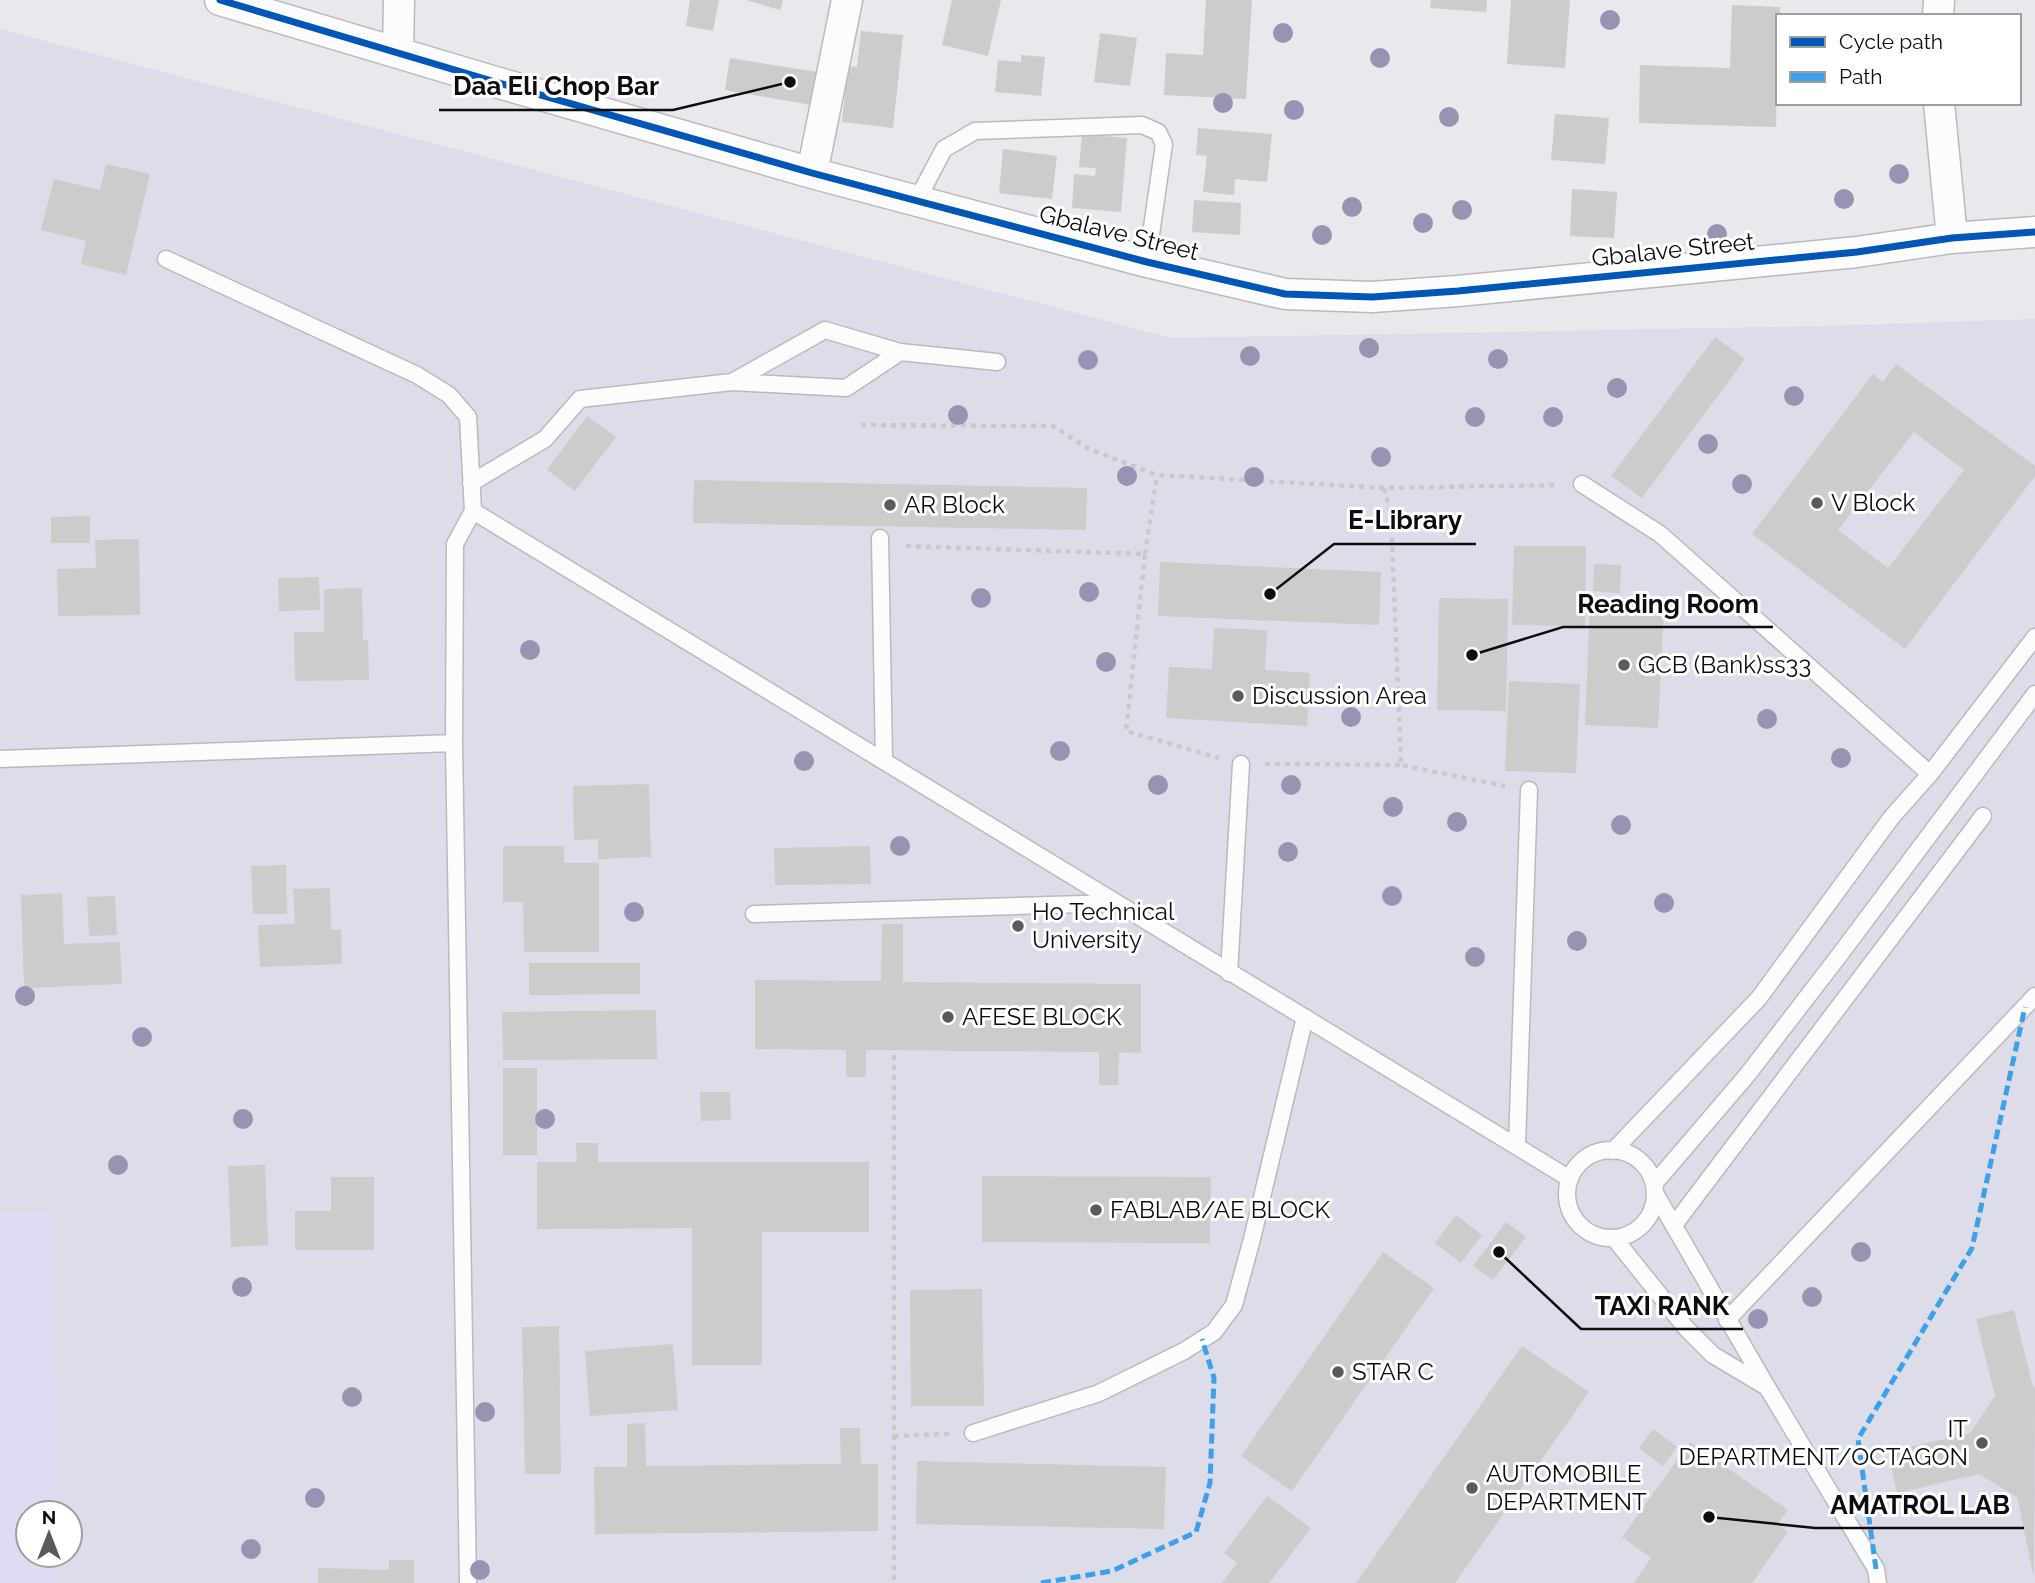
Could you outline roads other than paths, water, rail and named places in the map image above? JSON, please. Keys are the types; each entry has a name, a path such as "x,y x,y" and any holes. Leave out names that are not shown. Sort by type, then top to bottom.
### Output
{"street":[{"name":"Gbalave Street","path":"220,0 812,173 1147,262 1285,293 1372,297 1458,291 1857,252 1952,238 2035,232"},
{"path":"398,51 399,0"},
{"path":"812,173 847,0"},
{"path":"1939,105 1952,238"}],"lane":[{"path":"917,200 944,149 975,131 1142,125 1158,132 1164,144 1147,262"},
{"path":"166,259 417,375 449,395 468,417 473,511 455,544 454,743 468,1583"},
{"path":"732,382 825,330 900,352 998,362"},
{"path":"471,483 545,439 580,400 732,382 846,388 900,352"},
{"path":"1582,484 1660,534 1930,774"},
{"path":"473,511 1570,1179"},
{"path":"881,542 884,760"},
{"path":"1613,1151 1759,998 1891,818 1930,774 2035,637"},
{"path":"1878,1583 1875,1569 1727,1320 1654,1189 1643,1164 1624,1152 1602,1152 1583,1161 1570,1179 1570,1211 1583,1228 1592,1234 1614,1238 1630,1234 1644,1224 1653,1209 1654,1189 1748,1074 2035,694"},
{"path":"0,759 454,743"},
{"path":"1229,973 1241,764"},
{"path":"1517,1145 1529,790"},
{"path":"1674,1224 1983,816"},
{"path":"754,914 1116,903"},
{"path":"1727,1320 2035,996"},
{"path":"973,1433 1099,1393 1184,1351 1214,1332 1234,1305 1305,1017"},
{"path":"1614,1238 1686,1328 1713,1356 1767,1387"}],"place":[{"name":"Daa Eli Chop Bar","path":"790,82"},
{"name":"V Block","path":"1817,503"},
{"name":"AR Block","path":"890,505"},
{"name":"E-Library","path":"1270,594"},
{"name":"Reading Room","path":"1472,655"},
{"name":"GCB (Bank)ss33","path":"1624,665"},
{"name":"Discussion Area","path":"1238,696"},
{"name":"Ho Technical University","path":"1018,926"},
{"name":"AFESE BLOCK","path":"948,1017"},
{"name":"FABLAB/AE BLOCK","path":"1096,1210"},
{"name":"TAXI RANK","path":"1499,1252"},
{"name":"STAR C","path":"1338,1372"},
{"name":"IT DEPARTMENT/OCTAGON","path":"1982,1443"},
{"name":"AUTOMOBILE DEPARTMENT","path":"1472,1488"},
{"name":"AMATROL LAB","path":"1709,1517"}]}
